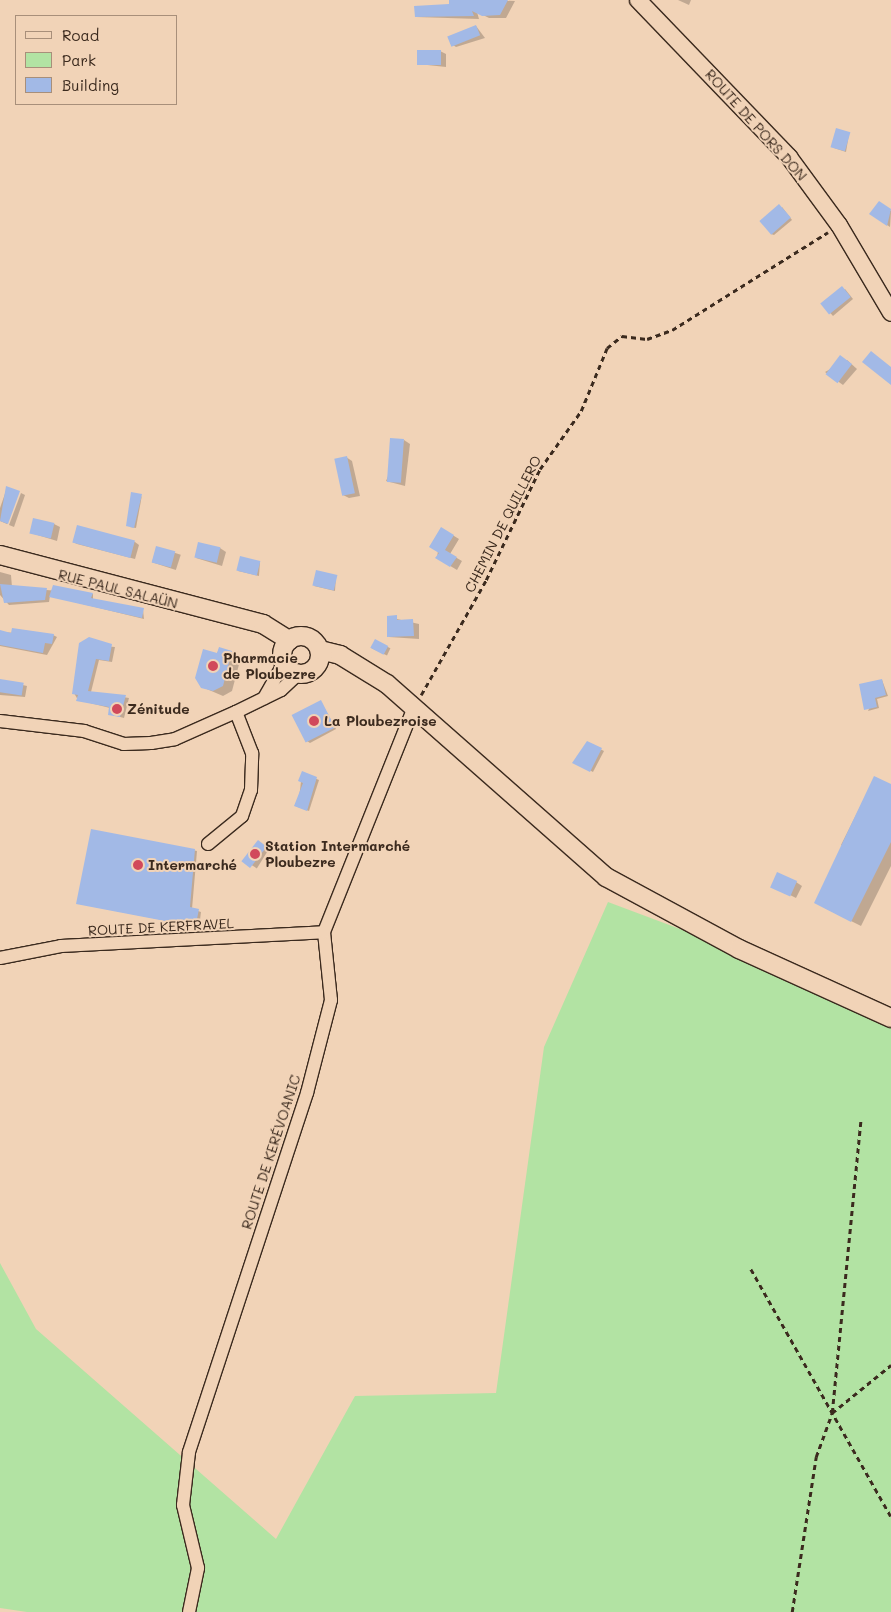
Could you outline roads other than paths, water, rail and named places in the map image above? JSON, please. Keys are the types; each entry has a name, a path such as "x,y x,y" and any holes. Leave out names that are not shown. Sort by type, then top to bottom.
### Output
{"main road":[{"name":"RUE PAUL SALAÜN","path":"0,556 236,620 285,652 298,674"},
{"path":"285,652 311,638 319,657"},
{"path":"319,657 359,666 414,707 606,877 739,949 891,1018"},
{"path":"298,674 319,657"}],"street":[{"name":"ROUTE DE PORS DON","path":"638,0 789,157 840,225 891,313"},
{"path":"264,698 285,652"},
{"path":"0,721 84,731 124,744 175,739 281,690 298,674"},
{"name":"ROUTE DE KERÉVOANIC","path":"189,1612 198,1568 183,1505 189,1452 307,1093 331,1000 324,932 414,707"},
{"path":"208,844 242,816 251,790 252,753 236,712"},
{"name":"ROUTE DE KERFRAVEL","path":"0,958 61,946 324,932"}],"place":[{"name":"Pharmacie de Ploubezre","path":"213,666"},
{"name":"Zénitude","path":"117,709"},
{"name":"La Ploubezroise","path":"314,721"},
{"name":"Station Intermarché Ploubezre","path":"255,854"},
{"name":"Intermarché","path":"138,865"}]}
